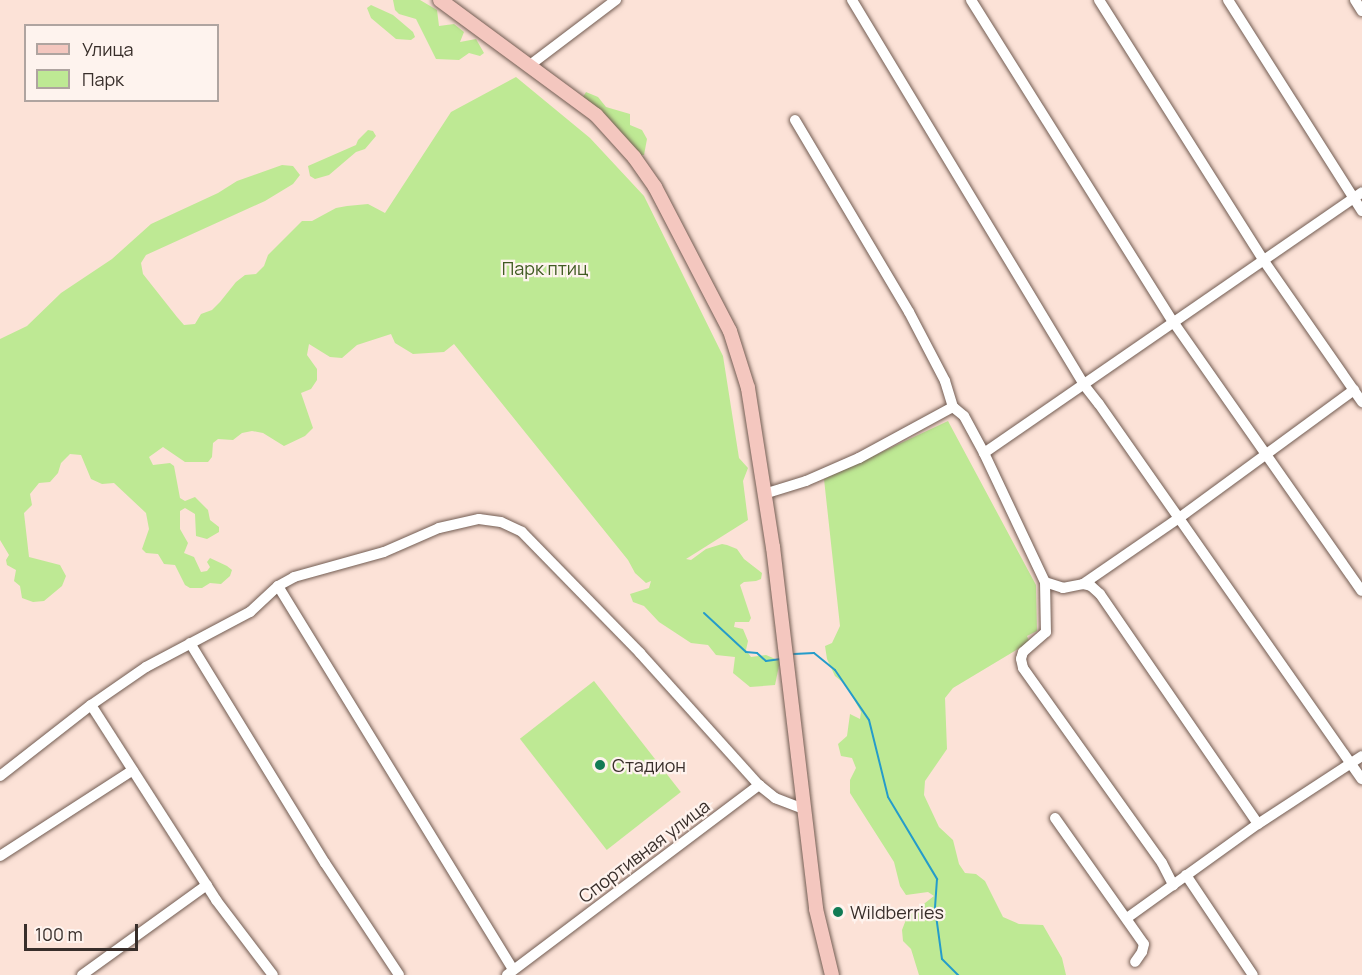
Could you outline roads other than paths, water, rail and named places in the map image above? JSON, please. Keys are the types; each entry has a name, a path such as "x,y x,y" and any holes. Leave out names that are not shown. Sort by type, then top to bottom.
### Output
{"main road":[{"path":"440,0 596,115 634,157 664,205 712,292 739,353 748,387 790,680 816,909 832,975"}],"street":[{"path":"530,65 616,0"},
{"path":"852,0 1084,385 1362,779"},
{"path":"971,0 1174,323 1362,591"},
{"path":"1099,0 1264,261 1362,402"},
{"path":"1227,0 1358,195 1362,211"},
{"path":"1355,0 1362,11"},
{"path":"795,120 909,312 945,381 953,406 964,416 984,453 1045,582 1046,632 1023,652 1021,659 1023,668 1162,863 1173,885"},
{"path":"984,453 1358,195"},
{"path":"1045,582 1063,588 1083,584 1179,518 1354,390"},
{"path":"764,494 806,481 859,458 953,406"},
{"path":"0,776 91,705 146,667 250,612 279,586 294,577 384,552 439,528 478,519 501,522 522,532 640,653 759,785 776,798 806,810"},
{"path":"1083,584 1091,586 1100,594 1258,824"},
{"path":"279,586 510,973"},
{"path":"190,643 325,863 399,975"},
{"path":"91,705 207,885 273,975"},
{"path":"1127,918 1258,824 1362,756"},
{"path":"0,856 133,770"},
{"name":"Спортивная улица","path":"510,973 759,785"},
{"path":"1055,818 1144,944 1135,962"},
{"path":"1186,875 1253,975"},
{"path":"82,975 207,885"}],"waterway":[{"path":"704,613 746,652 757,653 766,661 781,659"},
{"path":"794,654 814,653 835,670 869,720 888,797 937,879 935,908 942,959 958,975"}],"place":[{"name":"Стадион","path":"600,765"},
{"name":"Wildberries","path":"838,912"}],"park label":[{"name":"Парк птиц","path":"545,268"}]}
